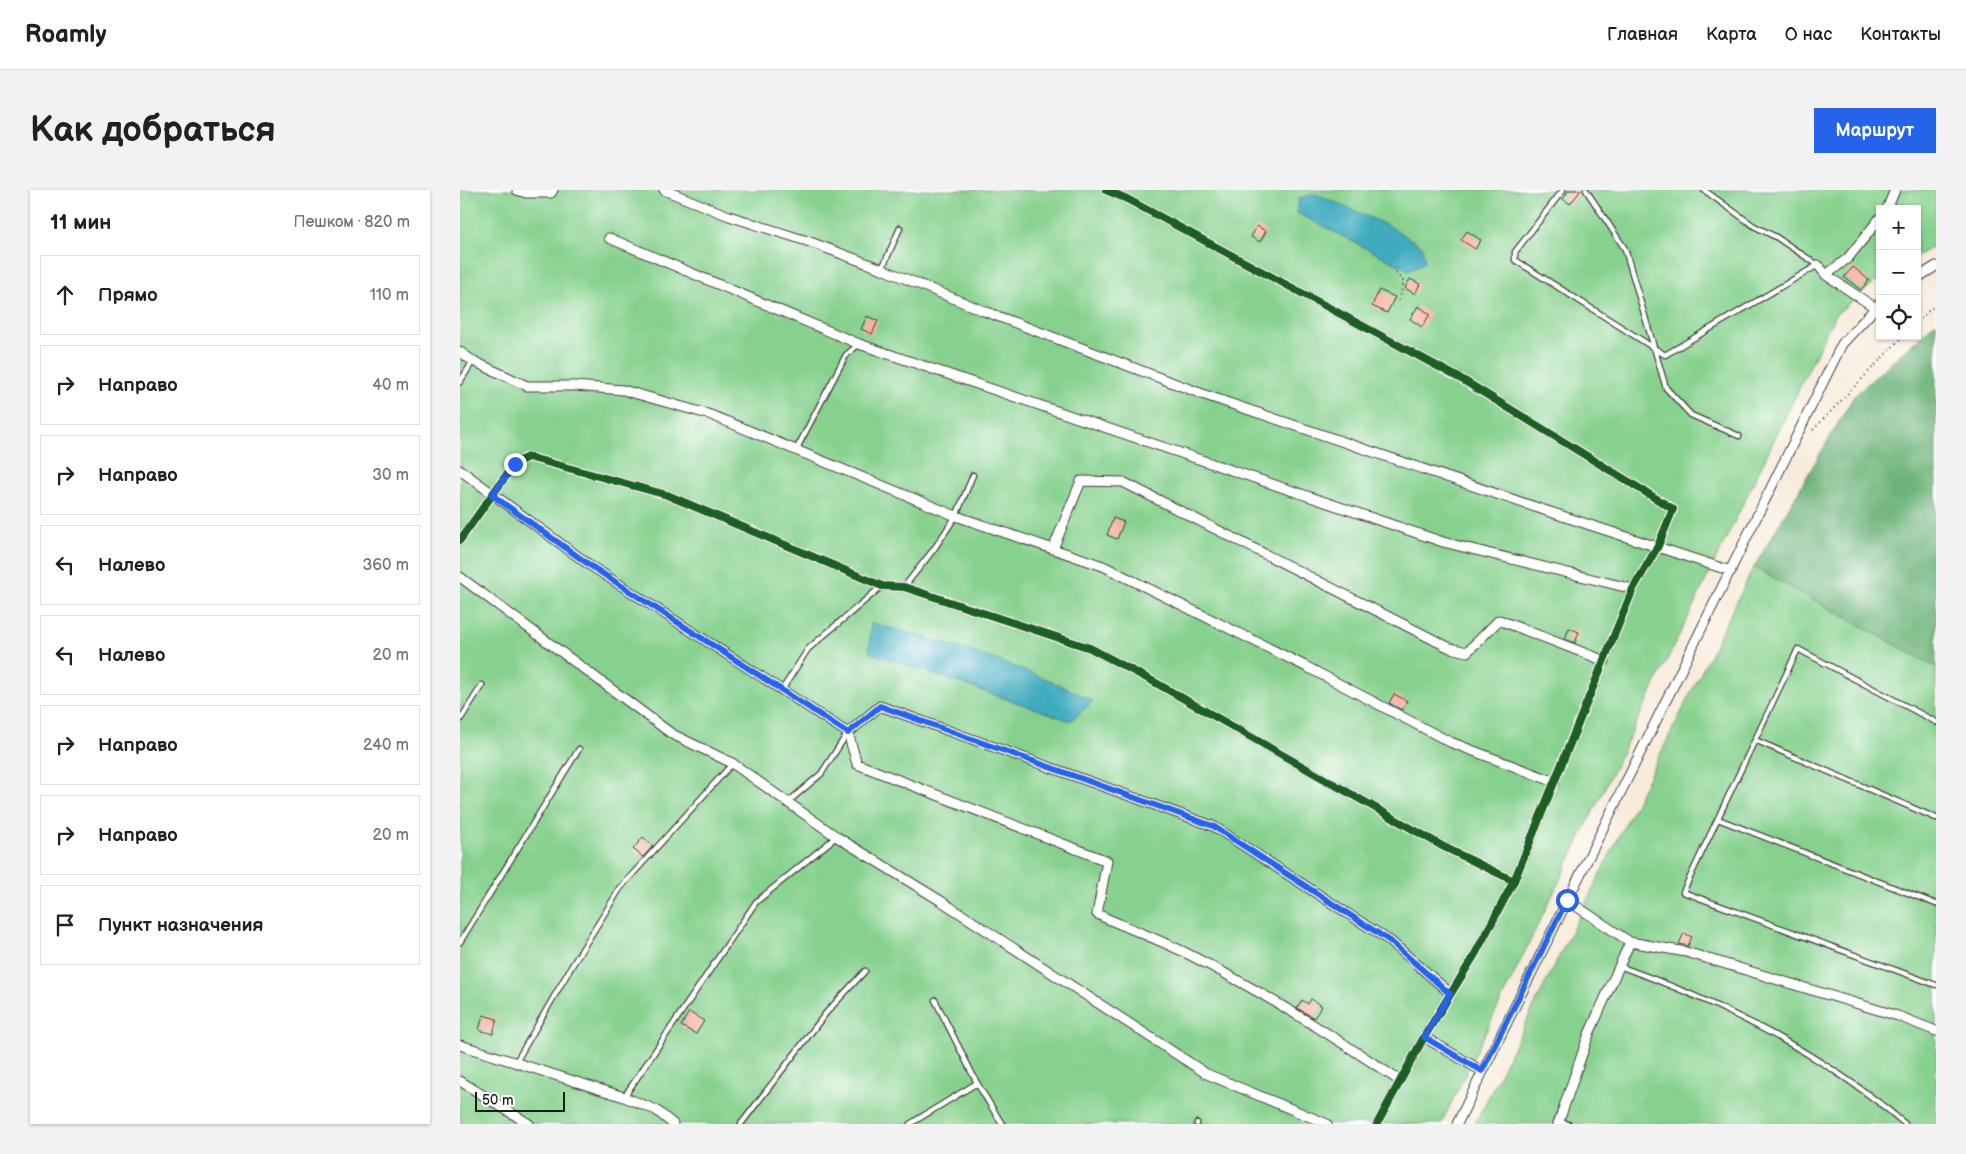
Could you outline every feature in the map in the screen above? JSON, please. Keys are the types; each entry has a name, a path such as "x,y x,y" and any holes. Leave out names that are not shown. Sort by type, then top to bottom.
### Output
{"street":[{"path":"517,190 526,193 551,193 553,190"},
{"path":"664,190 729,216 882,268 984,311 1205,395 1534,507 1731,571"},
{"path":"1106,190 1127,199 1463,380 1673,509 1658,546 1633,589 1514,881 1474,956 1424,1037 1377,1124"},
{"path":"1889,205 1895,190"},
{"path":"1826,275 1848,258 1876,223"},
{"path":"609,238 859,344 1443,542 1633,589"},
{"path":"1818,265 1826,275 1876,304"},
{"path":"1921,275 1936,266"},
{"path":"1457,1124 1842,344 1876,306"},
{"path":"460,352 474,361 527,386 575,386 624,390 711,415 956,516 1102,566 1151,589 1450,742 1555,782"},
{"path":"460,540 515,464 528,457 667,495 882,586 904,587 1090,648 1156,683 1444,847 1514,881"},
{"path":"460,470 591,566 848,733 857,764 1107,861 1097,914 1186,953 1238,980 1351,1048 1400,1081"},
{"path":"1053,549 1082,481 1123,482 1450,648 1467,652 1499,620 1605,661"},
{"path":"460,577 672,734 732,763 837,837 941,901 1207,1074 1327,1124"},
{"path":"848,733 880,706 1213,826 1390,941 1450,994"},
{"path":"1567,900 1630,942 1686,952 1898,1016 1936,1032"},
{"path":"1558,1123 1589,1034 1630,942"},
{"path":"1424,1037 1482,1071"},
{"path":"460,1045 624,1097 656,1110 673,1124"},
{"path":"460,1080 529,1124"}],"lane":[{"path":"1563,190 1515,252 1515,260 1665,355 1818,265 1776,237 1754,226 1704,190"},
{"path":"1586,190 1625,249 1657,350 1666,388 1691,415 1739,436"},
{"path":"882,268 900,228"},
{"path":"796,450 846,355 859,344"},
{"path":"460,382 474,361"},
{"path":"904,587 934,549 956,516 973,475"},
{"path":"782,690 808,649 882,586"},
{"path":"1936,722 1798,649 1683,892 1936,986"},
{"path":"460,720 482,684"},
{"path":"788,802 821,774 848,733"},
{"path":"1755,740 1936,818"},
{"path":"460,942 579,749"},
{"path":"516,1062 620,887 732,763"},
{"path":"1718,819 1936,904"},
{"path":"624,1097 756,902 837,837"},
{"path":"1619,966 1662,981 1746,1021 1847,1078 1904,1124"},
{"path":"741,1124 826,1013 865,971"},
{"path":"934,1000 977,1083 1002,1124"},
{"path":"910,1124 977,1083"},
{"path":"1558,1123 1568,1124"}],"path":[{"path":"1396,273 1404,282 1398,303"},
{"path":"1393,300 1402,305"},
{"path":"1921,318 1936,304"},
{"path":"1806,436 1899,340"}],"green space":[{"path":"460,190 1936,190 1936,245 1921,254 1921,205 1876,205 1876,281 1835,315 1441,1124 460,1124"},
{"path":"1936,322 1936,667 1754,567 1854,396 1916,340 1921,340 1921,336"},
{"path":"1754,567 1936,667 1936,1124 1475,1124"}],"water":[{"path":"1316,194 1389,226 1422,246 1425,262 1409,270 1297,213 1299,198"},
{"path":"871,623 984,656 1039,676 1093,701 1071,721 869,652"}],"building":[{"path":"1569,190 1581,190 1570,204 1563,199"},
{"path":"1257,226 1266,231 1260,242 1251,237"},
{"path":"1467,231 1481,240 1475,249 1461,240"},
{"path":"1853,267 1869,280 1861,290 1844,277"},
{"path":"1410,279 1420,284 1415,294 1405,288"},
{"path":"1379,290 1395,297 1387,313 1372,306"},
{"path":"1418,306 1430,314 1422,327 1410,319"},
{"path":"867,316 878,321 872,334 861,329"},
{"path":"1113,518 1124,522 1117,539 1107,535"},
{"path":"1569,628 1579,632 1575,643 1565,639"},
{"path":"1394,694 1407,701 1402,710 1389,703"},
{"path":"643,837 653,846 643,857 633,849"},
{"path":"1684,933 1692,937 1688,946 1679,944"},
{"path":"1311,999 1322,1006 1314,1018 1297,1008 1302,1000 1308,1004"},
{"path":"689,1012 704,1021 696,1034 681,1026"},
{"path":"483,1015 497,1019 493,1034 479,1030"}],"cycle path":[{"path":"1106,190 1127,199 1463,380 1673,509 1658,546 1633,589 1514,881 1474,956 1424,1037 1377,1124"},
{"path":"460,540 515,463 528,457 667,495 882,586 904,587 1090,648 1156,683 1444,847 1514,881"}],"route":[{"path":"515,464 492,495 591,566 848,733 880,706 1213,826 1390,941 1450,994 1424,1037 1482,1071 1567,900"}]}
